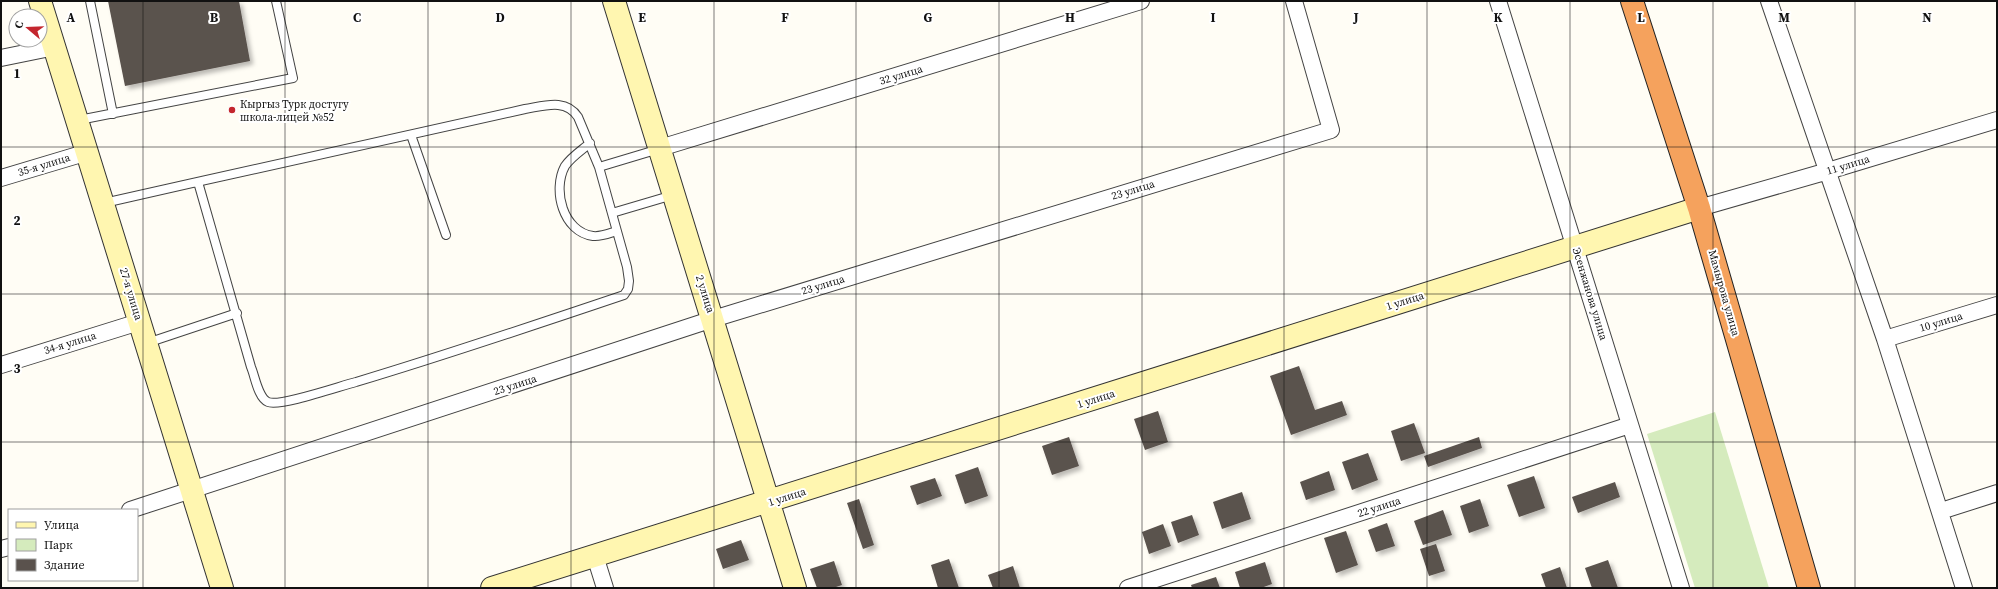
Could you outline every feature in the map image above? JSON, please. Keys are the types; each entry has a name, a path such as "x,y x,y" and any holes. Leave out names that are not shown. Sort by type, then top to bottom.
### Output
{"highway":[{"name":"Мамырова улица","path":"1632,1 1699,208 1809,588"}],"street":[{"name":"27-я улица","path":"40,1 222,588"},
{"name":"2 улица","path":"614,1 795,588"},
{"name":"32 улица","path":"660,148 1141,1"},
{"name":"23 улица","path":"133,509 713,319 1331,130 1294,1"},
{"name":"Эсенжанова улица","path":"1498,1 1681,588"},
{"path":"1771,2 1885,338 1941,511 1964,588"},
{"path":"1,58 55,47"},
{"name":"11 улица","path":"1699,208 1997,120"},
{"name":"35-я улица","path":"1,178 88,152"},
{"name":"1 улица","path":"492,588 1699,208"},
{"name":"10 улица","path":"1885,338 1997,305"},
{"name":"34-я улица","path":"1,365 139,322"},
{"name":"22 улица","path":"1128,588 1630,425"},
{"path":"1941,511 1997,493"},
{"path":"595,556 605,588"}],"lane":[{"path":"90,1 113,114"},
{"path":"78,120 293,78 276,1"},
{"path":"103,203 524,109 563,105 574,110 590,143 599,167 629,280 628,289 624,295 496,338 299,398 274,403 267,402 262,396 252,367 198,182"},
{"path":"411,135 446,235"},
{"path":"590,143 570,160 562,173 559,185 562,205 570,224 581,232 594,236 617,231"},
{"path":"599,167 660,148"},
{"path":"612,213 673,195"},
{"path":"147,343 237,313"}],"green space":[{"path":"1715,412 1769,588 1695,588 1647,434"}],"building":[{"path":"108,1 239,1 250,61 125,86"},
{"path":"1299,366 1315,410 1342,401 1347,415 1291,435 1270,376"},
{"path":"1158,411 1168,442 1145,450 1134,419"},
{"path":"1414,423 1425,453 1401,461 1391,431"},
{"path":"1069,437 1079,466 1052,475 1042,446"},
{"path":"1479,437 1482,448 1428,467 1424,456"},
{"path":"1368,453 1378,480 1352,490 1342,462"},
{"path":"978,467 988,496 965,504 955,475"},
{"path":"1329,471 1335,490 1306,500 1300,482"},
{"path":"1534,476 1545,508 1519,517 1507,485"},
{"path":"935,478 942,496 917,505 910,486"},
{"path":"1615,482 1620,497 1578,513 1572,497"},
{"path":"1242,492 1251,519 1222,529 1213,502"},
{"path":"859,499 874,545 863,549 847,503"},
{"path":"1480,499 1489,526 1469,533 1460,506"},
{"path":"1443,510 1452,535 1423,545 1414,521"},
{"path":"1192,515 1199,535 1178,543 1171,522"},
{"path":"1387,523 1395,546 1376,552 1368,530"},
{"path":"1163,524 1171,546 1149,554 1142,532"},
{"path":"1346,531 1358,565 1336,573 1324,538"},
{"path":"741,540 749,560 723,569 716,549"},
{"path":"1436,544 1445,571 1429,576 1420,549"},
{"path":"949,559 959,588 938,588 931,565"},
{"path":"1608,560 1618,588 1592,588 1585,568"},
{"path":"834,561 842,585 833,588 817,588 810,569"},
{"path":"1265,562 1272,584 1261,588 1240,588 1235,572"},
{"path":"1013,566 1020,588 993,588 988,575"},
{"path":"1560,567 1567,588 1546,588 1541,574"},
{"path":"1216,577 1220,588 1192,588 1191,585"}],"place":[{"name":"Кыргыз Турк достугу школа-лицей №52","path":"232,110"}]}
